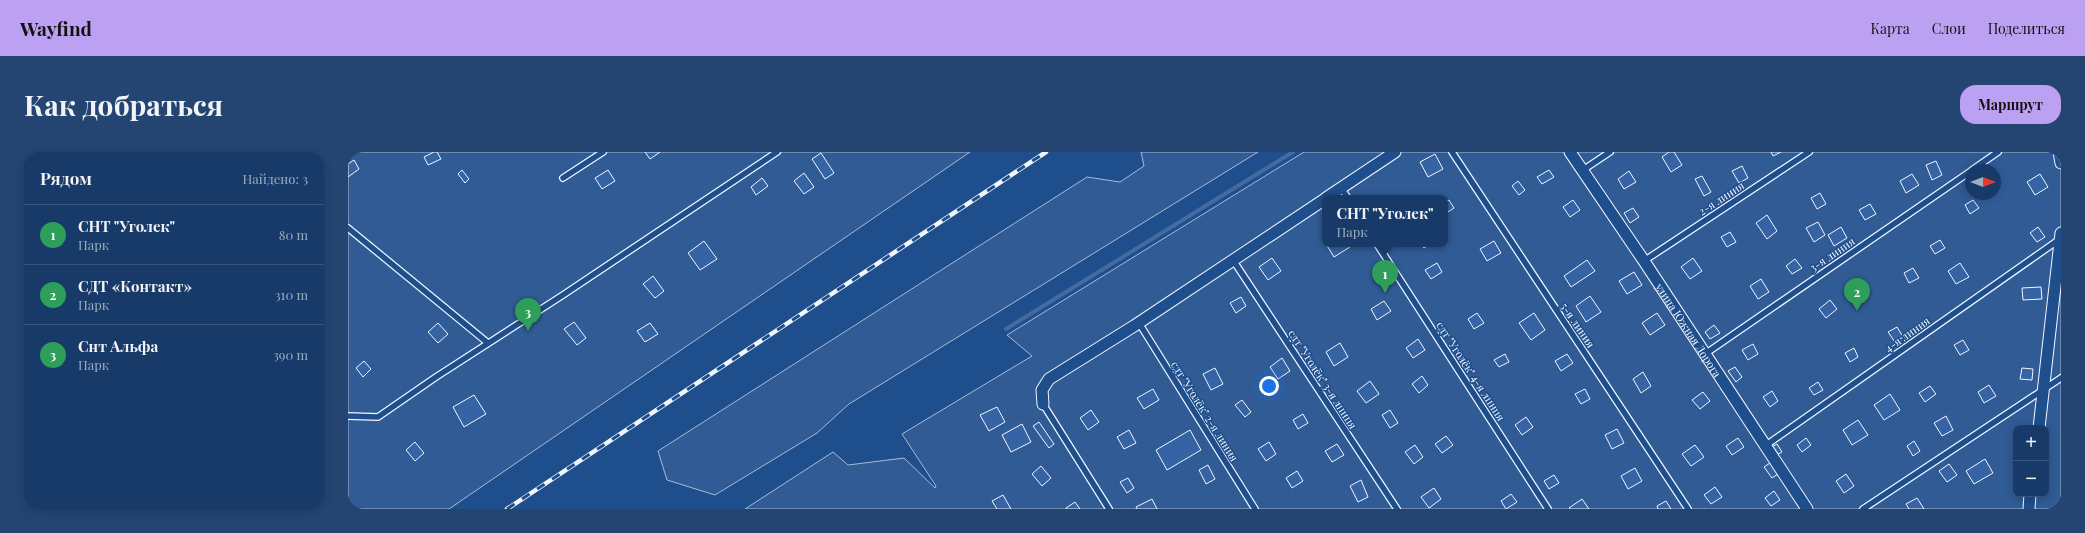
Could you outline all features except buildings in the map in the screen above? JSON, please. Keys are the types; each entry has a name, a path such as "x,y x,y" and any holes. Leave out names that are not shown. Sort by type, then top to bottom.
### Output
{"street":[{"path":"1330,195 1395,152"},
{"name":"улица Южная Дорога","path":"1570,152 1644,261 1807,509"},
{"path":"2059,152 2061,164"},
{"path":"1043,404 1042,390 1049,379 1139,323 1322,200"},
{"path":"2039,425 2061,233"},
{"path":"2028,509 2030,497"}],"lane":[{"path":"563,178 603,152"},
{"path":"348,416 378,417 777,152"},
{"name":"5-я линия","path":"1452,152 1688,509"},
{"path":"1583,170 1610,152"},
{"name":"2-я линия","path":"1644,261 1809,152"},
{"name":"3-я линия","path":"1981,164 1998,152"},
{"name":"3-я линия","path":"1705,354 1965,175"},
{"path":"1341,188 1346,195"},
{"path":"348,228 488,343"},
{"name":"4-я линия","path":"1765,446 2061,238"},
{"name":"сдт \"Уголёк\" 4-я линия","path":"1379,247 1548,509"},
{"name":"сдт \"Уголёк\" 3-я линия","path":"1233,259 1397,509"},
{"name":"сдт \"Уголёк\" 2-я линия","path":"1139,323 1255,509"},
{"path":"1863,509 2061,378"},
{"path":"1043,404 1109,509"}],"shaded area":[{"path":"970,152 449,509 348,509 348,153"},
{"path":"1141,152 1258,152 849,404 817,433 715,495 667,480 658,451 1087,177 1120,182 1144,166"},
{"path":"1304,152 2061,152 2061,509 745,509 833,452 848,465 904,458 935,488 936,486 902,434 1032,356 1007,335"}],"waterway":[{"path":"1006,329 1293,152"}],"railway":[{"path":"507,509 1046,152"}],"place":[{"name":"СНТ \"Уголек\"","path":"1385,293"},
{"name":"СДТ «Контакт»","path":"1857,311"},
{"name":"Снт Альфа","path":"528,331"}]}
